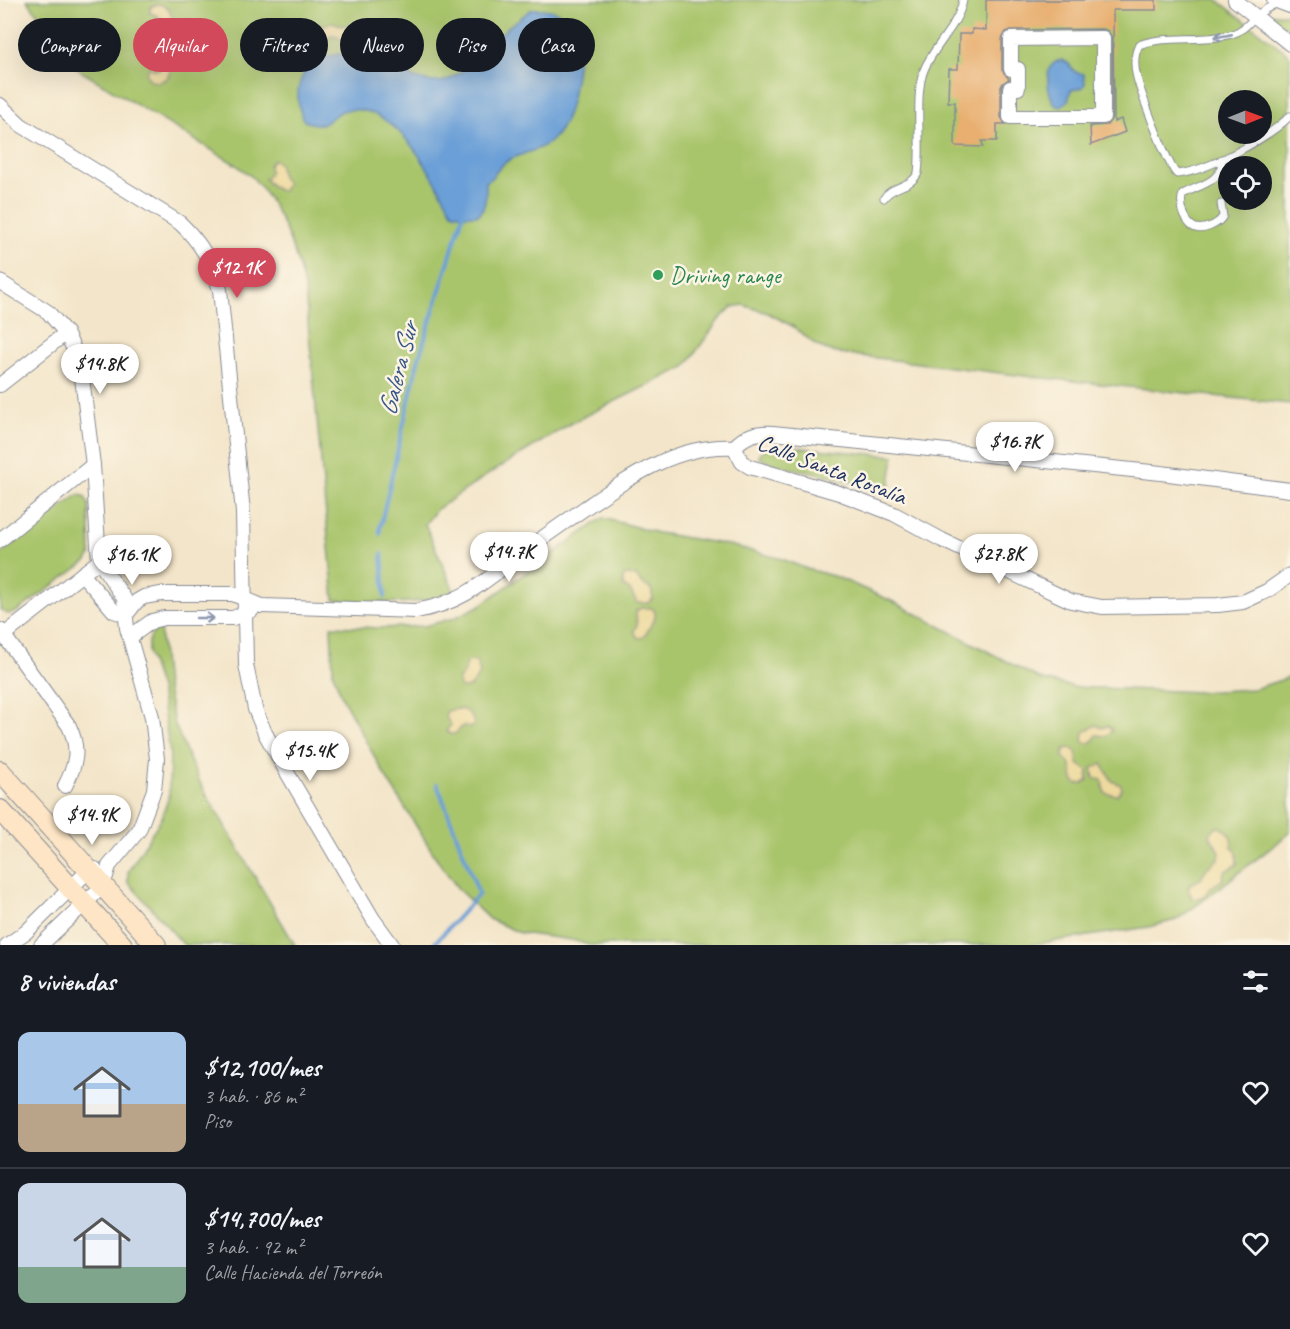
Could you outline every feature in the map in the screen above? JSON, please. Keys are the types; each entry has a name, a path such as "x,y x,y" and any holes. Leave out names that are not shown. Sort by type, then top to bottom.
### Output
{"street":[{"path":"1235,0 1290,44"},
{"path":"1103,38 1103,117 1010,117 1010,88 1018,88 1018,69 1011,69 1011,39 1103,38"},
{"path":"0,105 21,125 165,213 194,236 204,249 214,270 220,290 243,512 246,665 255,709 265,733 372,919 392,945"},
{"path":"0,282 48,312 66,333 80,362 93,465 99,561 124,598 130,637 152,717 158,759 149,807 139,830 109,866 103,886 40,945"},
{"path":"0,386 66,333"},
{"path":"126,615 137,601 144,597 161,594 233,594 245,606 416,611 438,608 470,593 636,472 696,449 714,446 734,447 751,434 773,433 1149,471 1290,490"},
{"name":"Calle Santa Rosalía","path":"734,447 742,462 750,467 839,493 894,514 942,540 1071,602 1102,608 1218,605 1243,602 1268,591 1290,575"},
{"path":"0,540 93,465"},
{"path":"65,786 76,763 77,751 74,737 69,726 2,632 99,561"},
{"path":"82,574 114,610 126,615"},
{"path":"130,637 152,621 164,618 233,618 245,606"},
{"path":"0,771 156,945"},
{"path":"0,810 122,945"},
{"path":"7,941 26,932 89,870 109,866"}],"lane":[{"path":"884,198 890,191 912,181 918,173 921,78 927,63 957,18 963,0"},
{"path":"1218,161 1185,173 1174,172 1137,78 1135,61 1139,45 1155,41 1233,34 1246,27 1256,17 1281,3"},
{"path":"1228,156 1279,126 1290,116"},
{"path":"1218,176 1183,194 1182,209 1188,221 1201,229 1219,222 1223,216 1222,210"}],"green space":[{"path":"27,0 1217,0 1290,55 1290,404 836,353 817,346 794,327 768,313 743,305 732,307 718,321 685,367 573,422 436,510 425,524 454,591 440,597 410,602 334,600 305,291 292,247 272,203 254,179 235,164 82,72 121,72 121,18 41,18"},
{"path":"1274,14 1290,14 1290,39 1267,18"},
{"path":"793,447 894,456 888,496 864,486 822,474 781,466 759,457 760,452 766,449"},
{"path":"78,495 84,496 89,504 91,555 87,561 16,612 8,614 0,610 0,554"},
{"path":"603,518 658,533 729,545 837,577 896,603 1042,680 1074,687 1199,692 1254,689 1290,677 1290,833 1176,920 1149,927 1028,945 589,945 572,940 520,933 489,919 459,890 438,861 384,774 342,697 333,673 331,626 382,628 424,626 454,618 479,606"},
{"path":"160,628 166,686 174,722 186,752 202,787 295,945 184,945 128,882 128,872 162,817 169,796 170,753 160,689 148,653 148,642 152,634"}],"sand":[{"path":"160,4 169,9 172,18 160,18 150,13 152,6"},
{"path":"332,22 340,25 340,39 332,35 328,38 328,24"},
{"path":"147,72 170,72 166,78 157,82 151,81"},
{"path":"274,159 279,164 282,177 287,183 283,191 273,187 265,179 270,173 269,165"},
{"path":"625,575 636,576 641,583 651,589 653,599 648,603 637,603 630,590 623,586"},
{"path":"641,608 652,608 655,612 655,618 642,638 637,637 634,631 637,625 636,611"},
{"path":"466,662 477,662 480,673 470,686 461,688 458,681 465,671"},
{"path":"457,709 469,713 474,724 472,727 463,726 455,734 450,734 446,731 451,725 445,716 447,711"},
{"path":"1096,725 1102,728 1107,726 1111,728 1111,732 1106,736 1097,735 1092,742 1087,744 1083,741 1084,732"},
{"path":"1071,748 1077,753 1078,764 1088,771 1088,780 1082,784 1077,784 1073,780 1071,765 1063,757 1065,749"},
{"path":"1102,764 1112,781 1121,785 1122,789 1117,795 1105,793 1102,780 1094,778 1092,768"},
{"path":"1217,827 1229,834 1232,847 1237,852 1237,864 1224,872 1222,880 1210,888 1204,896 1193,900 1188,888 1190,884 1201,879 1206,869 1219,858 1220,852 1210,836"}],"water":[{"path":"532,9 548,10 561,14 565,18 520,18"},
{"path":"518,20 518,72 576,72 573,93 564,122 551,141 506,162 486,182 486,196 478,215 452,212 411,144 397,129 381,118 364,111 346,110 325,123 313,124 304,121 298,103 301,79 305,72 328,72 328,57 340,55 340,72 400,72 425,81 444,81 462,72 506,72 506,29"},
{"path":"1062,60 1068,63 1075,72 1084,74 1085,84 1082,88 1071,90 1068,101 1061,106 1056,106 1048,87 1048,73 1055,62"}],"building":[{"path":"986,0 1156,0 1156,10 1113,10 1114,122 1121,119 1125,132 1091,145 1090,126 1107,125 1112,118 1112,38 1108,31 1103,29 1011,30 1006,32 1002,39 1002,70 1009,79 1001,87 1001,117 1005,124 997,124 997,141 982,141 983,147 955,146 955,102 948,102 949,69 958,69 959,34 972,34 972,29 986,30"}],"waterway":[{"name":"Galera Sur","path":"380,534 418,361 463,215"},
{"name":"Galera Sur","path":"382,554 385,597"},
{"name":"Galera Sur","path":"433,945 479,894 437,784"}],"place":[{"name":"Driving range","path":"658,275"}]}
